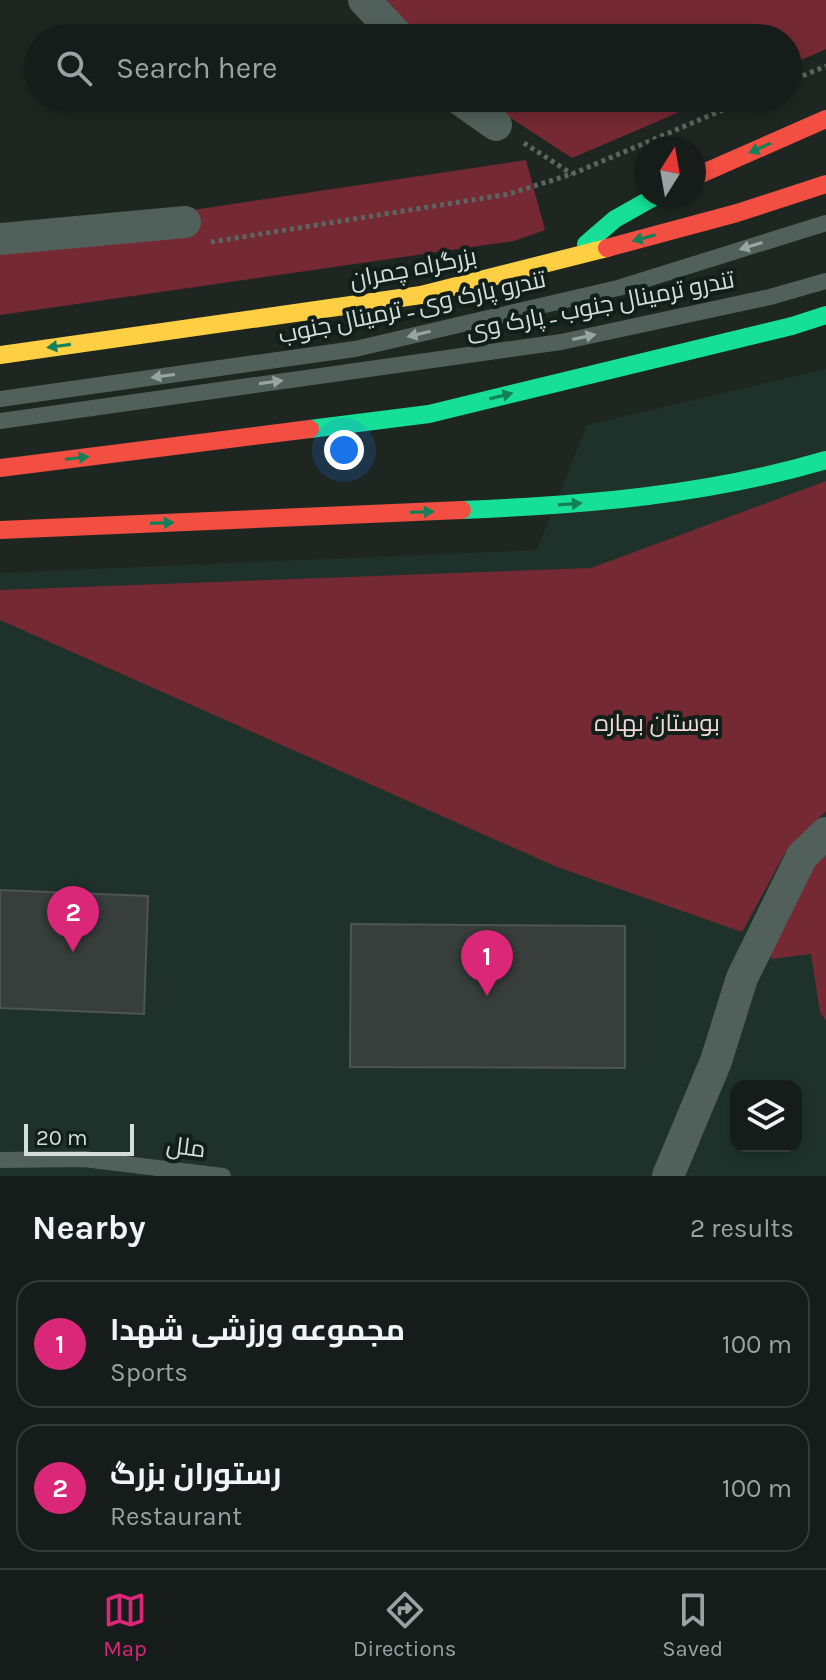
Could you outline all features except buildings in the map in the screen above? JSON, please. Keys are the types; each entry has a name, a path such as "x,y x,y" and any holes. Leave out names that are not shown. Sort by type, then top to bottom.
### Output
{"highway":[{"path":"706,172 826,119"},
{"name":"بزرگراه چمران","path":"0,355 421,295 737,213 826,184"},
{"path":"567,259 615,219 635,208"},
{"path":"0,468 429,414 792,326 826,315"},
{"path":"0,530 493,509 680,493 738,483 826,460"}],"street":[{"path":"364,0 387,24"},
{"path":"478,112 496,125"},
{"path":"0,239 185,222"},
{"path":"668,1176 716,1061 742,978 802,856 826,833"}],"lane":[{"name":"تندرو پارک وی ـ ترمینال جنوب","path":"0,399 355,349 618,288 826,223"},
{"name":"تندرو ترمینال جنوب ـ پارک وی","path":"0,421 561,342 770,297 826,281"},
{"name":"ملل","path":"0,1160 84,1159 223,1176"}],"path":[{"path":"802,76 826,66"},
{"path":"210,243 509,194 572,174 718,112"},
{"path":"496,125 572,174"}],"shaded area":[{"path":"826,369 826,1176 0,1176 0,573 537,550 587,425"}],"green space":[{"path":"381,0 826,0 826,49 802,60 802,24 405,24"},
{"path":"501,112 679,112 572,158"},
{"path":"526,160 545,230 514,241 0,315 0,239"},
{"name":"بوستان بهاره","path":"826,481 826,811 785,853 742,932 557,867 0,620 0,590 591,568"},
{"path":"826,842 826,1021 820,1012 811,954 771,959 765,916"}],"traffic: fast":[{"path":"586,244 615,219 635,208"},
{"path":"310,429 429,414 792,326 826,315"},
{"path":"462,510 554,505 691,490 826,460"}],"traffic: slow":[{"path":"0,355 421,295 607,248"}],"traffic: jam":[{"path":"706,172 826,119"},
{"path":"607,248 737,213 826,184"},
{"path":"0,468 310,429"},
{"path":"0,530 462,510"}],"place":[{"name":"رستوران بزرگ","path":"73,952"},
{"name":"مجموعه ورزشی شهدا","path":"487,996"}]}
